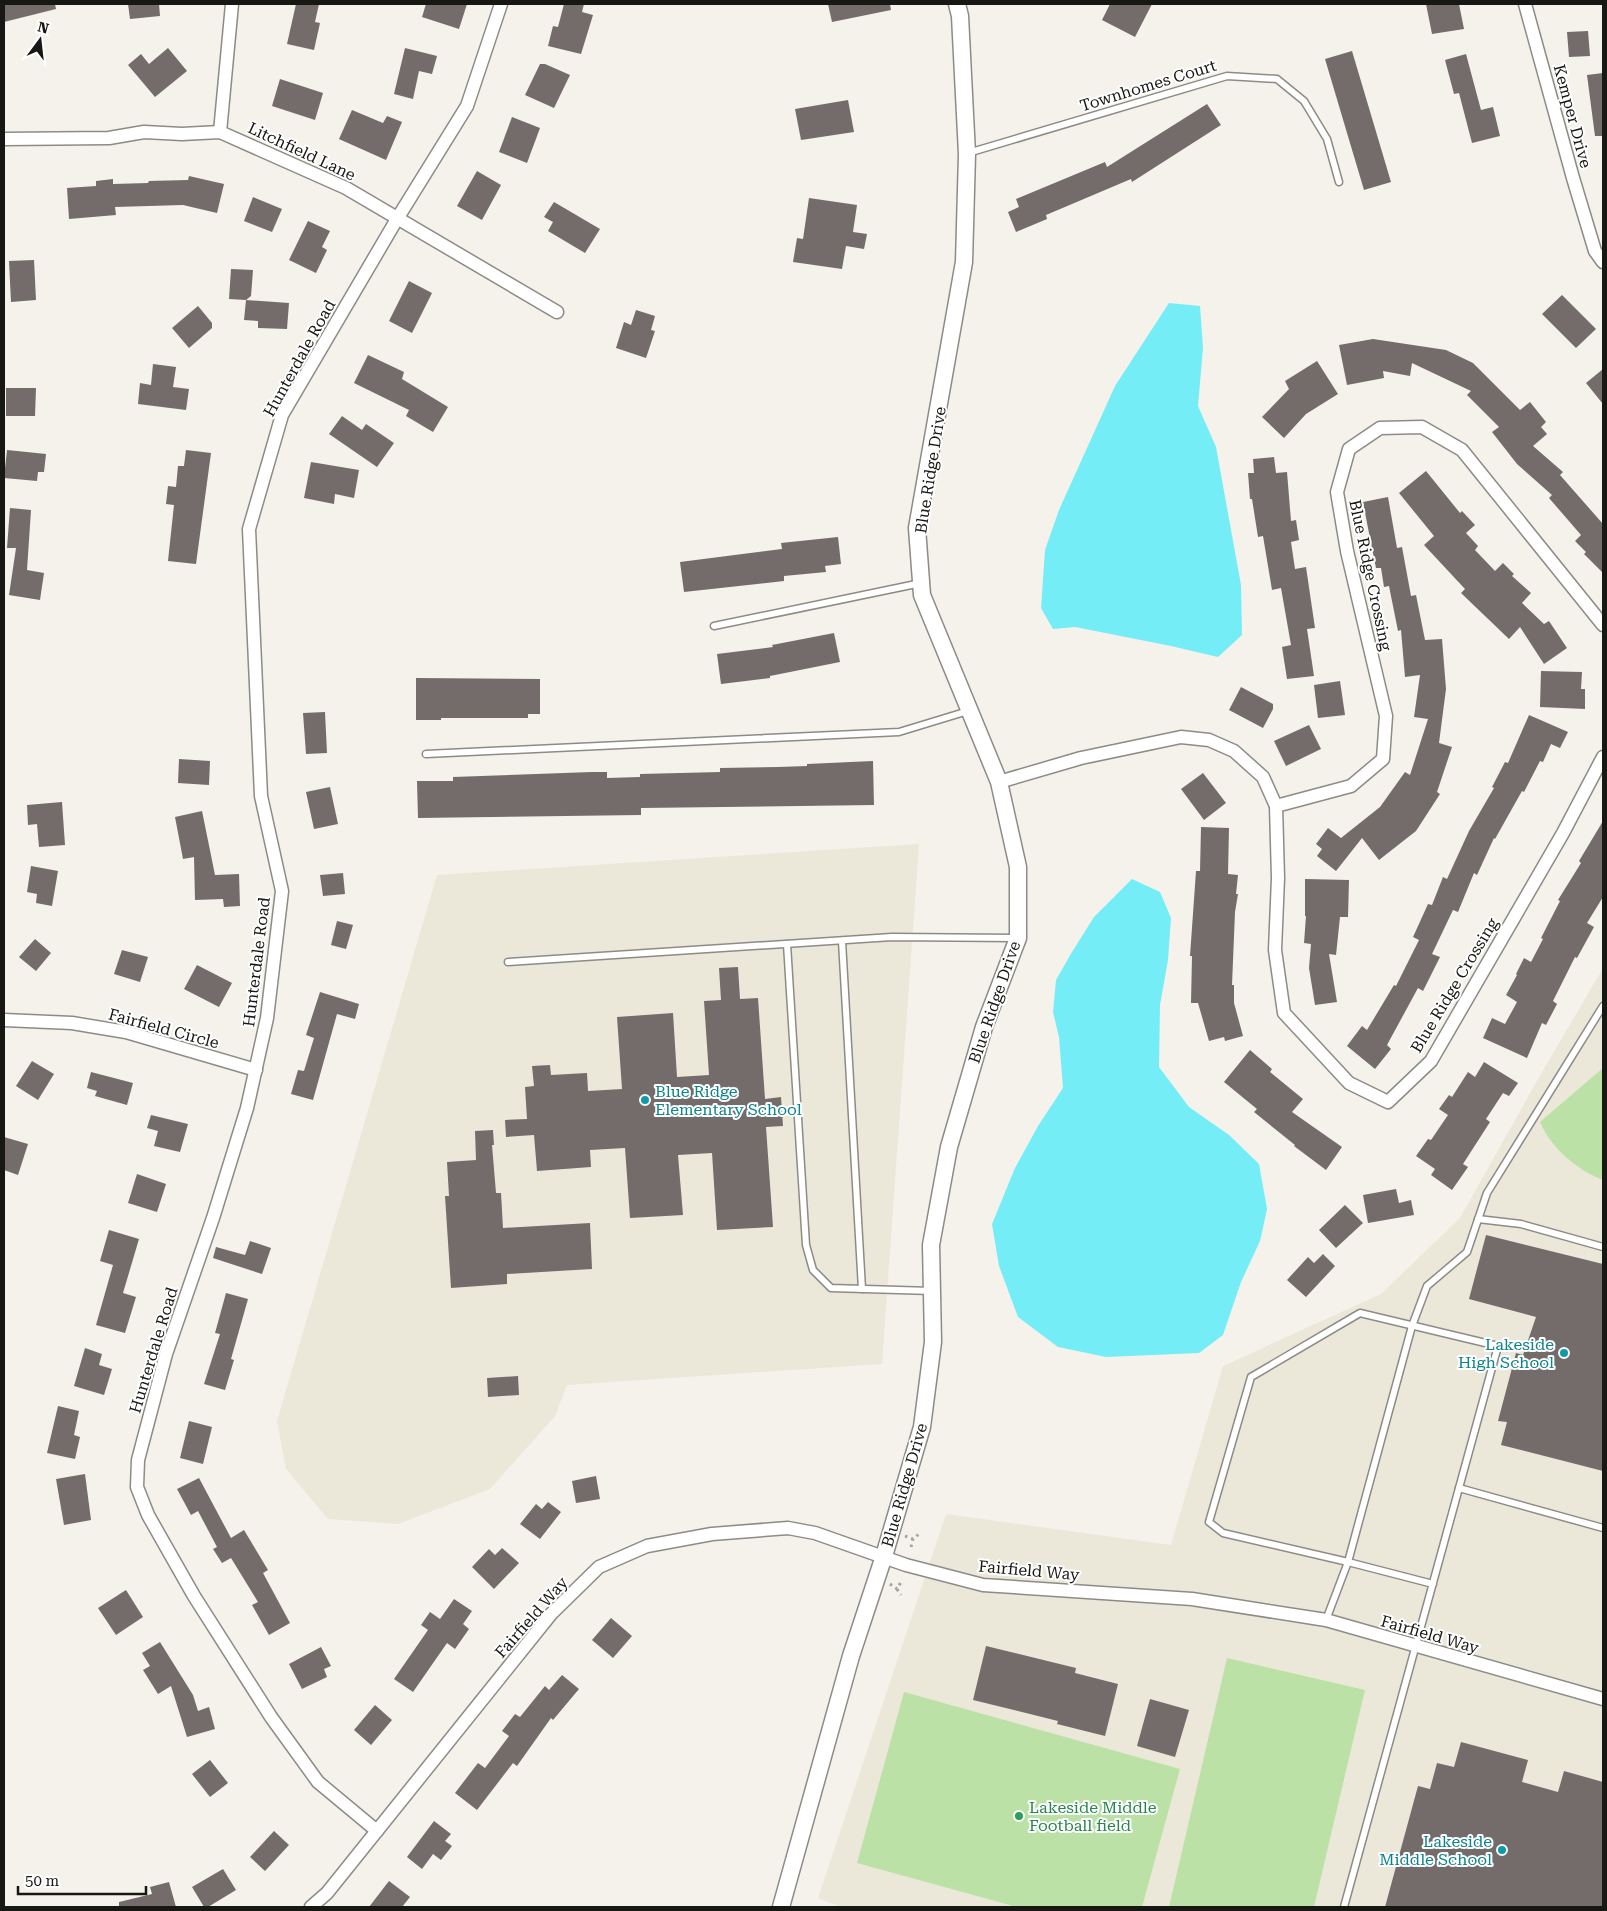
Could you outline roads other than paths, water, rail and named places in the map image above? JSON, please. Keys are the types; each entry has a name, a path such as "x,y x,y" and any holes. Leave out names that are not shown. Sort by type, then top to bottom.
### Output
{"street":[{"path":"220,132 232,4"},
{"name":"Hunterdale Road","path":"377,1831 318,1782 271,1717 194,1596 148,1515 138,1487 138,1460 166,1354 213,1218 247,1108 267,1018 282,891 261,796 249,528 282,415 397,219 467,106 501,4"},
{"name":"Blue Ridge Drive","path":"781,1907 851,1656 884,1556 922,1427 933,1342 931,1245 949,1148 984,1027 1018,938 1018,867 999,782 922,595 921,583 918,528 964,262 967,154 958,4"},
{"name":"Kemper Drive","path":"1525,4 1595,251 1603,262"},
{"name":"Litchfield Lane","path":"4,138 109,138 144,132 182,134 220,132 346,188 557,312"},
{"name":"Blue Ridge Crossing","path":"1276,806 1351,786 1383,759 1386,716 1347,551 1337,492 1349,449 1380,428 1422,427 1462,450 1603,626"},
{"name":"Blue Ridge Crossing","path":"999,782 1081,758 1181,737 1209,740 1234,751 1263,777 1276,806 1278,878 1275,950 1284,1013 1349,1083 1388,1102 1431,1061 1563,833 1603,757"},
{"name":"Fairfield Circle","path":"4,1020 72,1023 126,1032 256,1070"},
{"name":"Fairfield Way","path":"311,1907 327,1893 551,1614 599,1566 647,1546 712,1534 788,1528 815,1533 906,1565 983,1585 1192,1599 1326,1620 1603,1699"}],"lane":[{"name":"Townhomes Court","path":"967,154 1227,76 1278,79 1304,101 1327,139 1339,182"},
{"path":"714,626 921,583"},
{"path":"426,754 899,732 969,711"},
{"path":"508,962 892,937 1018,938"},
{"path":"842,940 862,1289"},
{"path":"787,944 806,1244 813,1270 831,1288 932,1291"},
{"path":"1326,1620 1348,1562 1412,1326 1427,1286 1467,1252 1487,1193 1603,1006"},
{"path":"1478,1219 1521,1224 1603,1247"},
{"path":"1344,1907 1414,1646 1433,1584 1498,1346 1360,1313 1251,1377 1209,1522 1223,1533 1433,1584"},
{"path":"1459,1488 1603,1528"}],"water":[{"path":"1169,303 1200,306 1203,348 1198,406 1216,447 1241,585 1242,635 1218,657 1075,627 1053,629 1041,608 1045,550 1059,510 1115,386"},
{"path":"1132,879 1160,892 1171,918 1168,960 1160,1005 1159,1067 1189,1107 1229,1135 1259,1164 1267,1209 1260,1241 1241,1282 1223,1335 1199,1353 1106,1357 1058,1347 1018,1317 999,1266 992,1224 1015,1168 1038,1126 1063,1088 1059,1037 1053,1012 1056,980 1094,917"}],"place":[{"name":"Blue Ridge Elementary School","path":"645,1100"},
{"name":"Lakeside High School","path":"1564,1353"},
{"name":"Lakeside Middle Football field","path":"1019,1816"},
{"name":"Lakeside Middle School","path":"1502,1850"}]}
